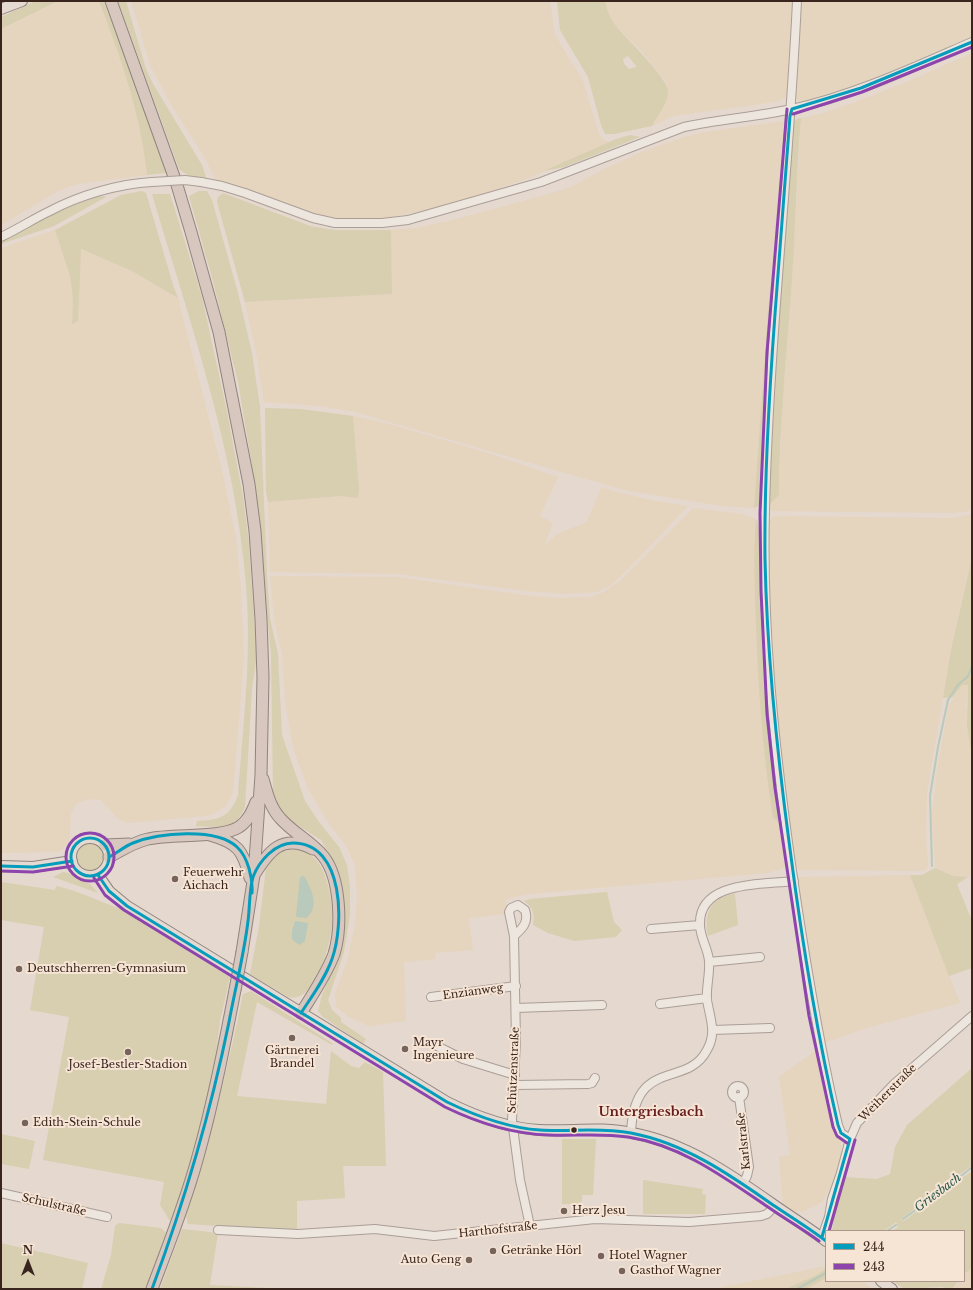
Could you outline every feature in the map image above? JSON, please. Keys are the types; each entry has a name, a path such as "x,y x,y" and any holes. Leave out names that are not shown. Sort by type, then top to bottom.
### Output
{"highway":[{"path":"111,1 179,192 208,290 231,391 249,484 255,531 263,676 261,775 254,875 242,952 208,1118 181,1212 152,1289"},
{"path":"261,775 276,813 286,825 306,838 320,852 332,871 337,891 338,917 336,943 325,975 301,1013"},
{"path":"105,845 132,844 163,836 205,834 227,831 240,826 249,817 260,794"},
{"path":"205,834 230,842 240,849 245,860 252,887"},
{"path":"254,875 268,854 273,849 284,844 299,843 320,852"},
{"path":"109,857 132,844"}],"main road":[{"path":"1,9 22,1"},
{"path":"94,839 105,845 109,857 106,868 98,875 90,876 82,875 75,868 72,861 74,848 83,840 94,839"},
{"path":"1,866 33,866 72,861"},
{"path":"98,875 109,891 127,906 394,1070 465,1111 513,1126 539,1130 600,1130 631,1132 662,1141 695,1155 743,1183 775,1206 806,1225 824,1239"},
{"path":"882,1282 892,1289"}],"street":[{"path":"797,1 792,109 772,352 765,513 766,591 772,714 808,980 827,1079 838,1125 841,1133 850,1139"},
{"path":"1,237 50,210 84,197 126,185 185,180 222,186 313,218 336,223 382,224 437,212 541,182 684,127 792,109 820,102 880,81 972,42"},
{"path":"631,1132 636,1102 645,1088 661,1077 693,1066 700,1060 710,1045 713,1030 707,998 709,962 700,925 703,910 713,897 720,892 741,886 794,881"},
{"path":"651,930 700,925"},
{"name":"Schützenstraße","path":"514,936 516,1008 513,1126 521,1184 530,1226"},
{"path":"709,962 760,957"},
{"name":"Enzianweg","path":"430,997 516,986"},
{"path":"660,1004 707,998"},
{"path":"516,1008 602,1005"},
{"name":"Weiherstraße","path":"826,1230 832,1199 850,1139 857,1123 875,1103 972,1016"},
{"path":"713,1030 770,1028"},
{"path":"433,1044 463,1059 515,1075"},
{"path":"515,1085 588,1084 592,1083 595,1078"},
{"name":"Karlstraße","path":"739,1097 749,1167 747,1176 743,1183"},
{"name":"Schulstraße","path":"1,1193 107,1217"},
{"name":"Harthofstraße","path":"218,1230 298,1234 374,1229 434,1236 611,1219 670,1222 725,1220 761,1216 767,1214 775,1206"}],"shaded area":[{"path":"36,1 58,1 1,29 1,17"},
{"path":"58,1 99,1 122,59 137,111 145,150 147,175 77,184 58,191 1,225 1,29"},
{"path":"99,1 103,1 127,58 166,173 147,175 140,130 129,86"},
{"path":"118,1 126,1 146,69 153,84 202,165 206,177 199,179 179,169"},
{"path":"131,1 550,1 555,35 583,81 599,134 604,140 610,142 527,179 443,207 381,219 335,218 312,213 215,179 206,160 169,101 150,65"},
{"path":"557,1 605,1 609,14 616,26 655,69 667,87 668,93 666,102 652,126 614,134 605,134 601,125 588,77 560,30","holes":["628,56 637,67 629,69 624,64 623,59"]},
{"path":"605,1 793,1 789,81 786,97 779,101 673,116 652,126 660,113 667,83 641,51 616,26 607,12"},
{"path":"800,1 972,1 972,37 850,88 801,104 795,97"},
{"path":"972,53 972,510 952,513 771,511 770,504 779,495 782,395 792,277 801,118 820,114 853,103 904,83"},
{"path":"801,118 782,414 779,495 770,504 771,434 793,123 797,119"},
{"path":"784,121 786,130 776,241 769,298 754,508 721,506 624,490 355,412 319,406 264,402 256,353 245,302 392,294 391,230 416,228 449,221 571,187 604,169 644,151 684,137 705,132"},
{"path":"630,135 640,137 564,167 544,171 616,139"},
{"path":"142,191 146,193 178,298 132,271 81,249 78,321 72,324 73,299 70,276 55,230 121,195"},
{"path":"199,191 207,191 212,200 238,293 252,353 260,407 267,575 270,619 278,654 282,735 305,801 319,822 339,847 347,865 350,887 350,915 344,952 328,1000 332,1010 341,1018 341,1022 366,1039 363,1044 323,1017 318,1011 322,995 337,961 342,935 343,889 335,865 321,840 291,821 278,806 273,792 271,655 255,483 238,382 213,281 189,196"},
{"path":"223,193 310,226 334,230 391,230 392,294 245,302 217,202 218,197"},
{"path":"152,194 170,194 202,297 227,412 243,497 248,535 256,661 252,688 245,807 241,815 231,824 219,827 196,826 197,821 212,820 228,813 238,795 248,638 248,612 241,536 222,437 210,388"},
{"path":"100,195 106,197 54,226 1,244 1,240 50,214"},
{"path":"55,230 70,276 73,299 72,323 78,321 80,249 132,271 178,298 221,466 236,537 241,587 244,657 234,782 233,792 226,806 213,814 205,816 128,823 118,819 101,800 89,799 76,804 71,814 70,839 67,845 59,852 1,853 1,248"},
{"path":"776,241 777,261 762,504 754,508 769,298"},
{"path":"265,408 301,409 353,416 359,489 358,498 340,496 268,502 266,492"},
{"path":"353,416 386,423 488,453 558,477 540,516 553,523 544,546 557,534 587,522 601,488 655,501 688,506 611,585 597,592 566,594 526,591 398,574 270,572 268,502 340,496 358,498 359,489"},
{"path":"693,508 741,514 756,519 755,593 773,818 779,822 785,865 782,869 767,873 529,894 514,897 506,900 505,914 469,918 473,950 435,953 436,959 404,962 406,1021 369,1026 347,1016 336,1006 335,994 348,958 355,924 357,895 355,866 347,847 329,824 308,789 293,748 285,701 282,654 274,619 270,576 397,577 524,595 558,598 590,597 604,592 621,580"},
{"path":"972,514 972,558 951,650 927,792 926,839 928,866 926,870 921,871 799,870 795,863 776,713 769,590 769,520 774,516 951,518"},
{"path":"756,519 760,532 760,591 764,678 779,822 773,818 766,770 760,696 754,571"},
{"path":"972,558 972,756 967,725 968,685 962,685 953,697 943,698 951,650"},
{"path":"962,685 968,685 966,704 972,756 972,875 968,877 953,876 935,868 932,815 937,769 949,705"},
{"path":"91,843 101,847 105,857 101,867 91,871 81,867 77,857 81,847"},
{"path":"300,849 313,857 319,863 323,871 330,892 332,924 327,952 318,975 312,985 305,993 297,997 288,997 250,974 259,926 266,868 277,852"},
{"path":"935,868 953,876 968,877 957,884 972,921 972,968 949,976 910,875 922,875"},
{"path":"63,872 83,879 98,893 53,877"},
{"path":"910,875 960,1003 866,1028 825,1043 797,880 799,877"},
{"path":"304,876 312,892 314,904 313,909 306,918 296,917 300,877"},
{"name":"Josef-Bestler-Stadion","path":"1,882 55,890 56,886 65,888 127,911 230,977 220,1021 215,1060 194,1155 178,1206 170,1221 160,1205 164,1182 43,1160 69,1017 30,1010 44,927 1,920"},
{"path":"607,892 614,922 622,930 616,937 574,941 548,933 533,925 533,911 524,901 530,899"},
{"path":"735,894 738,925 708,936 707,920 711,908 720,898"},
{"path":"295,921 308,923 305,941 299,945 292,939 292,931"},
{"path":"251,991 332,1043 332,1045 257,1002 237,1096 326,1104 331,1051 351,1066 359,1068 365,1062 383,1072 386,1166 343,1166 345,1198 297,1201 297,1231 188,1224 186,1216 218,1105 243,994"},
{"path":"815,1051 834,1128 841,1142 841,1156 836,1179 822,1202 803,1212 792,1211 783,1207 779,1157 790,1155 779,1077"},
{"path":"972,1068 972,1165 901,1219 903,1221 905,1220 972,1171 972,1268 965,1273 965,1230 894,1230 898,1227 896,1222 885,1230 832,1230 838,1197 845,1177 877,1179 890,1174 895,1147 907,1125"},
{"path":"1,1134 35,1141 29,1169 1,1164"},
{"path":"562,1139 596,1139 593,1195 582,1195 582,1201 577,1204 562,1204"},
{"path":"643,1180 703,1189 702,1194 706,1195 705,1214 643,1214"},
{"path":"119,1223 161,1228 166,1233 146,1289 101,1289 111,1255 115,1226"},
{"path":"182,1229 218,1233 210,1285 287,1289 160,1289"},
{"path":"1,1243 88,1263 82,1289 1,1289"},
{"path":"825,1266 815,1276 785,1289 714,1289"},
{"path":"972,1268 972,1289 952,1289 957,1282 965,1282 965,1273"},
{"path":"825,1269 825,1279 806,1289 785,1289 815,1276"},
{"path":"825,1279 825,1282 864,1282 872,1289 806,1289"},
{"path":"894,1282 957,1282 952,1289 941,1287 904,1289"}],"waterway":[{"path":"932,866 930,796 938,747 948,700 958,685 968,676 972,666"},
{"name":"Griesbach","path":"903,1219 949,1186 972,1167"},
{"name":"Griesbach","path":"888,1230 896,1225"},
{"name":"Griesbach","path":"797,1289 825,1274"}],"transit line":[{"name":"244","path":"822,1237 850,1139 841,1133 830,1091 800,919 785,813 773,704 766,595 765,498 769,406 790,116 792,109 861,88 972,42"},
{"name":"243","path":"793,114 862,92 972,47"},
{"name":"243","path":"787,109 767,352 760,513 761,591 767,714 775,788 809,1016 833,1127 837,1136 847,1143"},
{"name":"243","path":"90,833 99,835 107,840 112,848 114,857 112,866 107,874 99,879 90,881 81,879 73,874 68,866 66,857 68,848 73,840 81,835 90,833"},
{"name":"244","path":"109,857 127,846 144,839 186,834 201,834 215,837 228,841 241,851 249,868 252,881 252,893"},
{"name":"244","path":"90,838 100,841 106,847 109,857 106,867 100,873 90,876 80,873 74,867 71,857 74,847 80,841 90,838"},
{"name":"244","path":"152,1289 186,1190 214,1090 244,946 253,877 259,865 268,854 280,846 293,843 310,847 323,856 331,871 339,908 336,945 332,959 314,994 301,1013"},
{"name":"244","path":"1,866 33,867 72,861"},
{"name":"243","path":"1,871 33,872 73,866"},
{"name":"244","path":"98,875 109,891 127,906 447,1102 480,1116 516,1127 540,1130 619,1131 651,1138 669,1144 688,1152 723,1171 825,1240"},
{"name":"243","path":"94,878 105,895 124,910 445,1107 483,1123 509,1130 549,1135 599,1135 628,1137 666,1147 719,1174 819,1241"},
{"name":"243","path":"829,1230 855,1140"}],"place":[{"name":"Feuerwehr Aichach","path":"175,879"},
{"name":"Deutschherren-Gymnasium","path":"19,969"},
{"name":"Gärtnerei Brandel","path":"292,1038"},
{"name":"Mayr Ingenieure","path":"405,1049"},
{"name":"Josef-Bestler-Stadion","path":"128,1052"},
{"name":"Edith-Stein-Schule","path":"25,1123"},
{"name":"Herz Jesu","path":"564,1211"},
{"name":"Getränke Hörl","path":"493,1251"},
{"name":"Hotel Wagner","path":"601,1256"},
{"name":"Auto Geng","path":"469,1260"},
{"name":"Gasthof Wagner","path":"622,1271"}],"district":[{"name":"Untergriesbach","path":"651,1112"}]}
